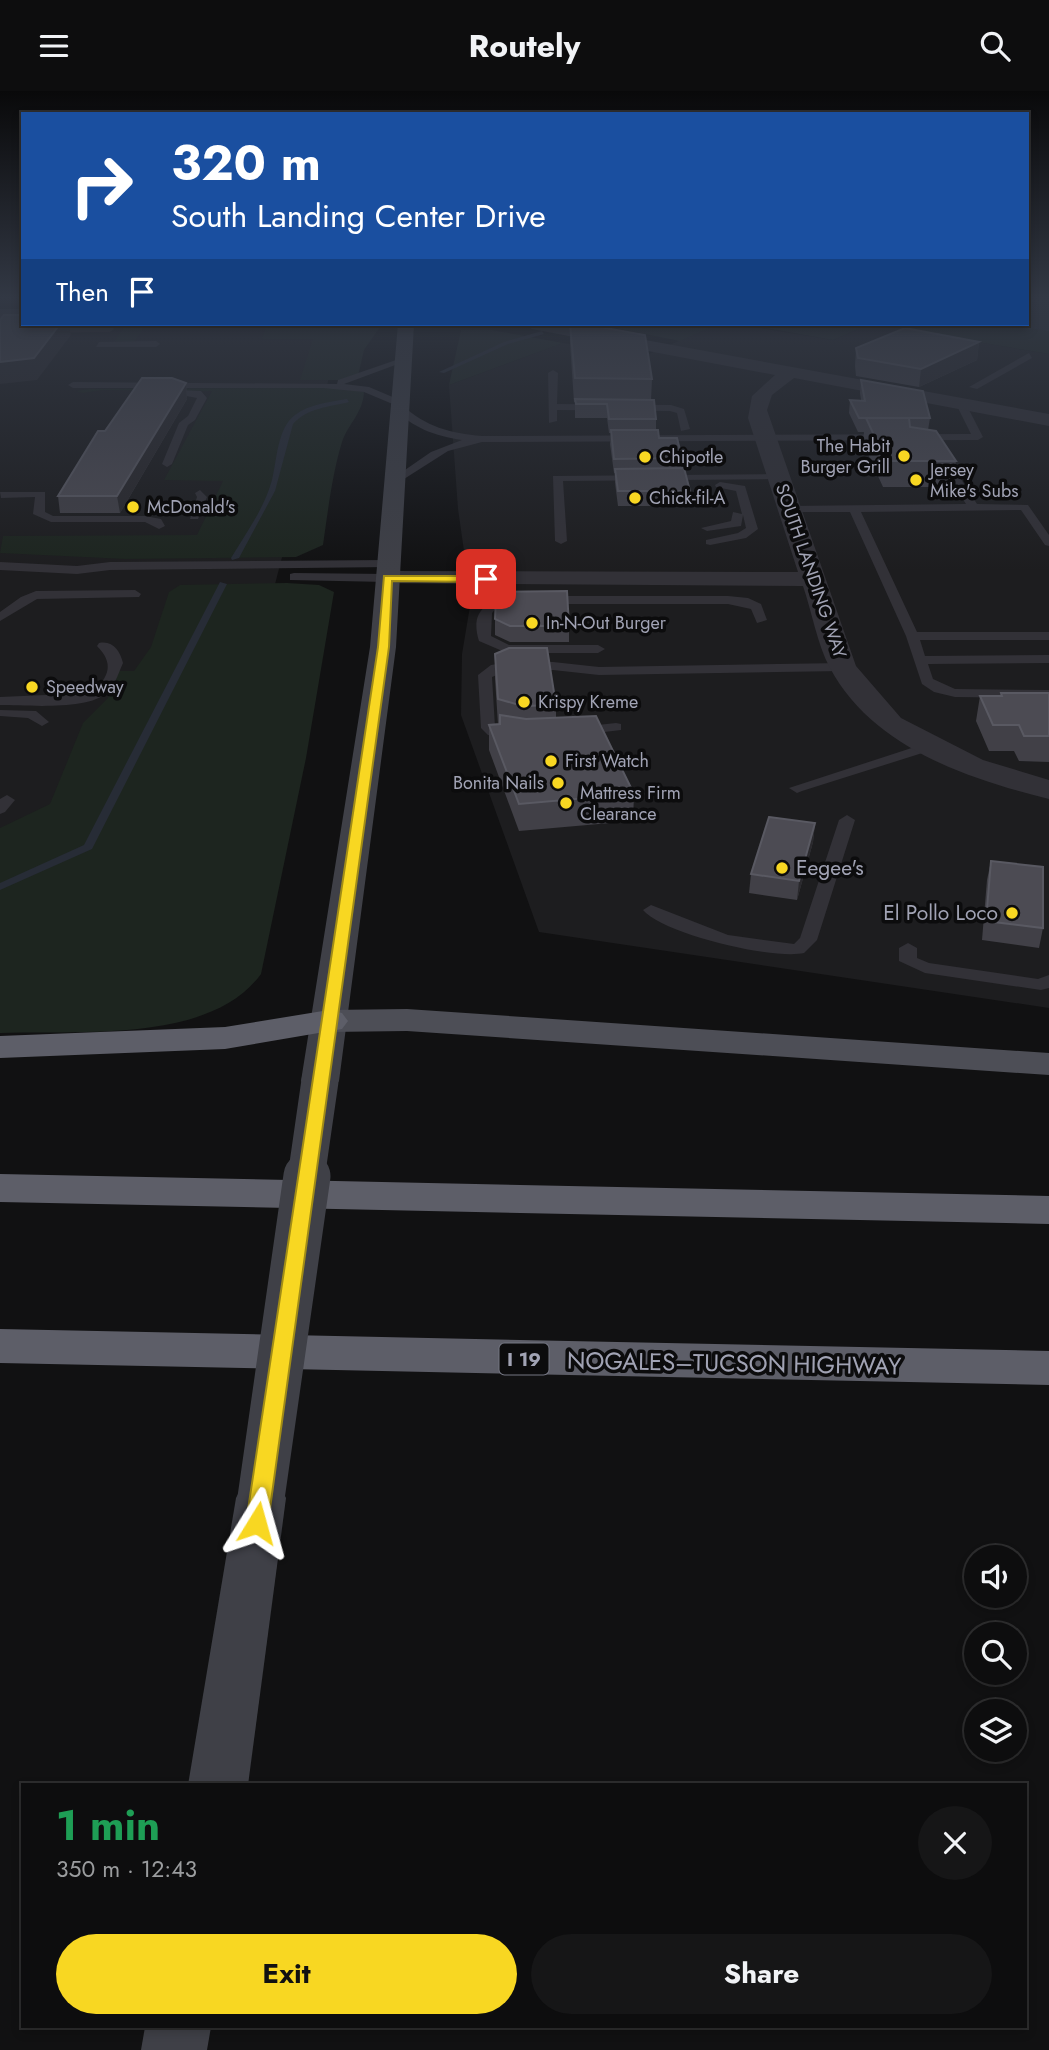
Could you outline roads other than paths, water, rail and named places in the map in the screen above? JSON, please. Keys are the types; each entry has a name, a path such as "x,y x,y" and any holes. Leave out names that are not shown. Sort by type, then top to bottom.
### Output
{"highway":[{"path":"0,1047 225,1038 329,1021"},
{"path":"0,1188 1049,1210"},
{"name":"NOGALES–TUCSON HIGHWAY","path":"0,1346 1049,1368"}],"main road":[{"path":"218,1783 383,647 400,388"},
{"path":"329,1021 407,1020 1049,1064"},
{"path":"174,2050 178,2028"}],"street":[{"name":"SOUTH LANDING WAY","path":"771,388 761,396 757,407 758,418 843,667 891,724 973,766 1049,790"},
{"path":"875,388 1049,420"},
{"path":"388,571 810,571"}],"lane":[{"path":"67,389 104,388"},
{"path":"360,388 398,405 433,433 554,443 978,437 961,404"},
{"path":"552,421 553,388"},
{"path":"86,396 184,392 202,395 192,418 184,423 167,464"},
{"path":"552,407 671,408 681,411 685,429"},
{"path":"393,483 438,450 456,442 482,439"},
{"path":"825,447 923,447 939,451 973,507"},
{"path":"561,541 556,478 779,477"},
{"path":"557,485 728,485 741,488 752,529 743,536 710,541"},
{"path":"194,517 202,498 200,493"},
{"path":"1,495 41,496"},
{"path":"41,496 23,511 29,517 145,519 157,521 159,526"},
{"path":"41,496 39,514 51,519"},
{"path":"707,528 739,523 735,505 743,498"},
{"path":"790,509 1024,507 1049,543"},
{"path":"855,508 912,636 927,681 939,689 955,693 1049,694"},
{"path":"0,566 77,570 119,577 388,571"},
{"path":"0,617 11,613 24,599 36,595 135,594"},
{"path":"598,649 507,649 484,638 486,612 494,603 516,600 728,600 748,602 757,607 761,620"},
{"path":"912,636 1049,636"},
{"path":"0,701 74,700 95,696 106,688 116,663 114,653 104,646"},
{"path":"920,660 1049,659"},
{"path":"525,737 500,734 488,728 485,675 496,668 553,666 599,671 843,667"},
{"path":"0,713 31,714 41,722"},
{"path":"564,733 616,727"},
{"path":"797,788 930,746"},
{"path":"651,911 689,929 725,941 798,949 808,940 847,820"},
{"path":"908,948 908,961 925,968 1041,985 1049,980"}],"waterway":[{"path":"235,558 272,491 290,423 296,416 307,411 347,401"},
{"path":"0,887 88,847 223,584"}],"place":[{"name":"The Habit Burger Grill","path":"904,456"},
{"name":"Chipotle","path":"645,457"},
{"name":"Jersey Mike's Subs","path":"916,480"},
{"name":"Chick-fil-A","path":"635,498"},
{"name":"McDonald's","path":"133,507"},
{"name":"In-N-Out Burger","path":"532,623"},
{"name":"Speedway","path":"32,687"},
{"name":"Krispy Kreme","path":"524,702"},
{"name":"First Watch","path":"551,761"},
{"name":"Bonita Nails","path":"558,783"},
{"name":"Mattress Firm Clearance","path":"566,803"},
{"name":"Eegee's","path":"782,868"},
{"name":"El Pollo Loco","path":"1012,913"}]}
